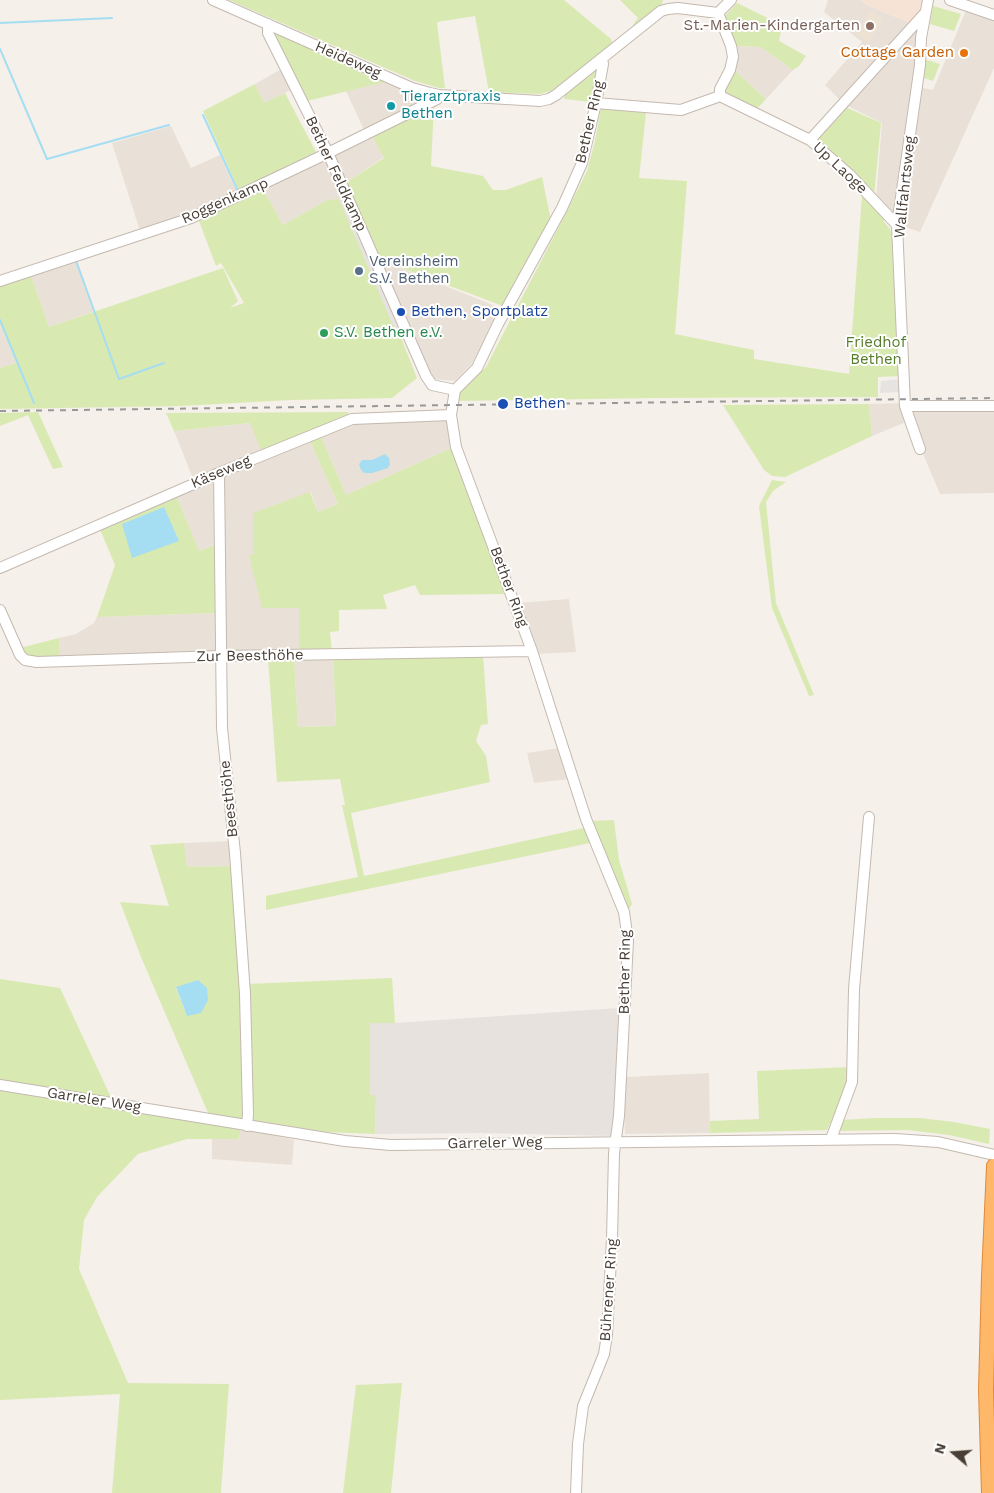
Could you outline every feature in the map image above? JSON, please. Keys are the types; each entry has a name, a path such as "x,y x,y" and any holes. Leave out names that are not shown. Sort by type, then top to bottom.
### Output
{"highway":[{"path":"988,1493 986,1381 994,1166"}],"street":[{"name":"Heideweg","path":"213,0 412,88 439,95 508,100 549,99 567,87 668,4"},
{"path":"718,13 731,0"},
{"name":"Wallfahrtsweg","path":"920,449 905,406 897,225 920,65 921,38 928,0"},
{"path":"950,0 994,15"},
{"path":"668,4 678,8 718,13"},
{"path":"596,103 680,110 720,96 720,89 730,70 733,57 731,46 718,13"},
{"path":"810,140 925,13"},
{"name":"Bether Feldkamp","path":"268,24 268,33 328,153 426,376 432,385 455,390"},
{"name":"Bether Ring","path":"602,59 603,64 596,103 582,163 562,208 498,324 477,368 455,390 451,416 456,447 532,651 586,818 624,912 628,941 616,1142"},
{"name":"Roggenkamp","path":"0,281 191,218 437,99 439,95"},
{"name":"Up Laoge","path":"720,96 810,140 850,175 897,225"},
{"path":"905,406 994,406"},
{"name":"Käseweg","path":"0,568 219,473 352,419 451,416"},
{"name":"Beesthöhe","path":"219,473 222,728 235,853 245,994 247,1126"},
{"name":"Zur Beesthöhe","path":"0,610 20,655 26,660 37,662 221,656 532,651"},
{"path":"830,1139 852,1082 854,989 869,817"},
{"name":"Garreler Weg","path":"0,1085 247,1126 345,1141 391,1145 830,1139 916,1140 938,1142 994,1155"},
{"name":"Bührener Ring","path":"576,1493 578,1444 583,1406 604,1354 607,1335 616,1142"}],"shaded area":[{"path":"828,0 860,0 869,6 913,24 920,32 913,86 933,90 967,8 994,19 994,68 920,232 900,225 876,198 882,123 844,104 825,85 862,42 824,12"},
{"path":"860,0 926,0 913,24 869,6"},
{"name":"St.-Marien-Kindergarten","path":"871,11 883,19 869,42 856,33"},
{"path":"734,46 761,47 793,70 766,99 733,69"},
{"path":"283,68 294,88 264,104 255,84"},
{"path":"389,81 430,97 364,130 346,91"},
{"path":"171,126 191,168 220,155 237,192 190,215 140,231 112,143"},
{"path":"372,136 384,157 344,184 333,155"},
{"path":"326,158 343,196 339,199 327,200 283,225 263,189"},
{"path":"343,196 401,328 395,330 339,199"},
{"path":"378,259 503,309 473,362 455,381 434,379 407,325"},
{"path":"77,260 95,311 49,327 30,273"},
{"path":"0,324 16,363 0,368"},
{"path":"901,379 902,392 880,393 881,381"},
{"path":"903,403 906,422 872,436 869,404"},
{"path":"908,409 994,409 994,493 940,494 918,442"},
{"path":"444,419 448,421 454,447 346,495 320,434 352,423"},
{"path":"251,423 309,439 338,504 318,512 311,492 253,555 250,555 299,607 299,653 224,654 223,541 199,551 176,495 196,486 174,431"},
{"path":"569,599 576,652 536,654 519,603"},
{"path":"217,613 218,654 60,659 59,638 76,634 94,623 97,617"},
{"path":"333,656 336,726 298,727 294,657"},
{"path":"559,748 569,779 534,783 527,753"},
{"path":"230,841 232,866 187,867 184,843"},
{"path":"619,1008 613,1136 482,1133 375,1134 376,1095 370,1095 370,1022 395,1023"},
{"path":"709,1073 710,1133 625,1134 626,1077"},
{"path":"241,1127 294,1140 292,1165 212,1159 212,1139 239,1139"}],"green space":[{"path":"229,0 564,0 611,39 613,44 554,90 540,94 489,92 475,16 437,22 445,88 439,88 415,81"},
{"path":"620,0 663,0 661,7 636,27 633,25 638,18"},
{"path":"737,3 782,25 779,41 806,56 799,66 793,70 761,47 734,46 724,17"},
{"path":"933,6 961,14 954,31 930,24"},
{"path":"271,30 389,81 307,101"},
{"path":"924,59 940,64 933,81 921,77"},
{"path":"598,67 593,102 564,99 565,93"},
{"path":"733,69 766,99 755,111 727,96 726,89"},
{"path":"255,84 264,103 285,93 316,152 239,191 203,111"},
{"path":"434,105 431,166 483,176 493,190 506,190 542,177 551,220 503,306 378,259 344,184 384,158 372,136"},
{"path":"843,106 881,123 874,196 813,139"},
{"name":"Friedhof Bethen","path":"601,108 646,113 639,178 687,181 675,334 754,350 754,359 849,374 862,196 884,218 884,222 890,229 893,237 901,376 878,377 878,397 455,401 458,391 486,367 587,171"},
{"path":"263,189 283,225 327,200 339,199 343,196 401,328 398,330 417,378 392,398 291,400 180,406 0,409 0,368 16,363 0,324 0,283 30,273 49,327 223,268 238,301 230,308 244,303 221,263 216,266 199,221"},
{"path":"869,404 872,436 785,477 772,476 764,470 723,405"},
{"path":"38,412 63,467 53,469 28,415 0,426 0,413"},
{"path":"348,412 349,416 262,452 250,423 174,431 166,413"},
{"path":"320,434 346,495 454,447 508,594 420,595 415,585 383,595 387,609 339,610 339,631 330,632 332,653 299,653 299,608 262,608 249,555 253,555 253,513 310,492 318,512 338,504 309,439"},
{"path":"772,480 786,482 773,491 766,502 776,603 814,695 809,696 772,608 759,506"},
{"path":"176,495 199,551 217,544 217,613 97,617 115,565 99,527"},
{"path":"59,638 60,659 27,657 20,648"},
{"path":"483,655 488,724 481,725 476,741 486,756 490,782 351,813 364,876 584,828 590,843 266,910 266,896 358,877 342,805 345,805 340,779 277,782 268,658 294,657 298,727 336,726 333,656"},
{"path":"614,820 619,860 632,904 627,912 590,821"},
{"path":"184,843 187,867 232,866 242,1031 244,1121 209,1115 141,957 120,902 169,906 150,845","holes":["198,980 185,1011 176,988"]},
{"path":"392,978 395,1023 370,1023 370,1095 376,1095 375,1134 326,1132 250,1120 247,984"},
{"path":"0,979 60,988 116,1108 241,1127 239,1139 187,1139 138,1154 97,1197 84,1220 79,1269 128,1383 229,1384 221,1493 112,1493 120,1394 0,1400"},
{"path":"851,1067 849,1082 827,1130 710,1133 710,1121 759,1119 757,1071"},
{"path":"920,1118 990,1129 989,1144 949,1135 907,1130 837,1131 840,1120"},
{"path":"402,1383 391,1493 343,1493 356,1385"}],"water":[{"path":"385,454 389,458 390,464 388,468 372,473 364,473 361,470 359,464 362,460 372,460"},
{"path":"164,507 179,541 132,558 122,524"},
{"path":"198,980 207,988 208,1000 201,1013 187,1016 176,987"}],"waterway":[{"path":"0,23 112,18"},
{"path":"0,49 47,159 169,125"},
{"path":"203,115 237,189"},
{"path":"76,261 119,379 164,363"},
{"path":"0,320 34,403"}],"railway":[{"path":"0,411 994,398"}],"place":[{"name":"St.-Marien-Kindergarten","path":"870,26"},
{"name":"Cottage Garden","path":"964,53"},
{"name":"Tierarztpraxis Bethen","path":"391,106"},
{"name":"Vereinsheim S.V. Bethen","path":"359,271"},
{"name":"Bethen, Sportplatz","path":"401,312"},
{"name":"S.V. Bethen e.V.","path":"324,333"},
{"name":"Bethen","path":"503,404"}]}
